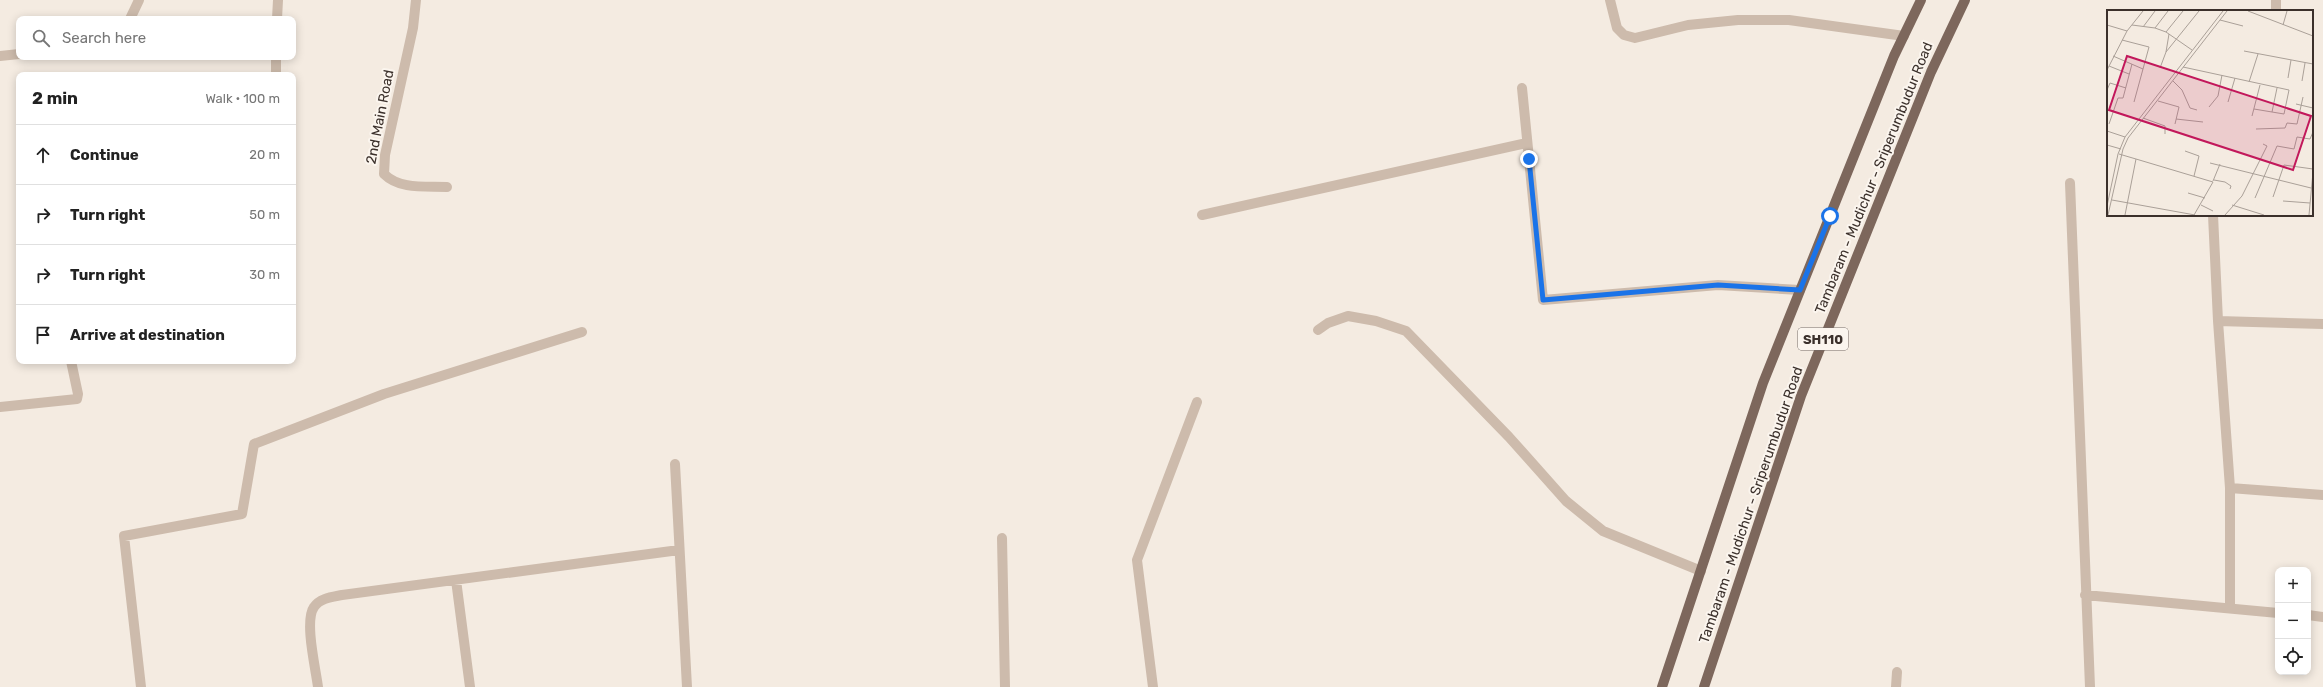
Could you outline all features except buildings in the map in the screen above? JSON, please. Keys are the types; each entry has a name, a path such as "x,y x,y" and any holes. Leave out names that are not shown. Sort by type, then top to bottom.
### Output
{"main road":[{"name":"Tambaram - Mudichur - Sriperumbudur Road","path":"1662,687 1763,383 1904,36 1921,0"},
{"name":"Tambaram - Mudichur - Sriperumbudur Road","path":"1704,687 1801,396 1928,79 1965,0"}],"street":[{"path":"131,16 139,0"},
{"path":"277,16 278,0"},
{"name":"2nd Main Road","path":"416,0 413,28 385,155 384,174 389,180 405,186 447,187"},
{"path":"1610,0 1617,28 1624,35 1635,38 1688,25 1738,20 1789,20 1904,36"},
{"path":"0,56 16,54"},
{"path":"276,60 276,72"},
{"path":"1522,88 1543,300 1718,285 1800,290"},
{"path":"1202,215 1527,143"},
{"path":"2070,183 2085,595 2090,687"},
{"path":"2213,216 2218,321 2230,488 2230,608"},
{"path":"1318,330 1328,323 1348,316 1376,321 1406,331 1572,506 1603,531 1701,571"},
{"path":"2218,321 2323,324"},
{"path":"141,687 124,536 242,514 254,444 384,394 582,332"},
{"path":"0,407 77,399 78,394 72,364"},
{"path":"1153,687 1137,560 1197,402"},
{"path":"675,464 687,687"},
{"path":"2230,488 2323,495"},
{"path":"1002,538 1005,687"},
{"path":"318,687 309,621 313,607 323,600 456,580 679,550"},
{"path":"456,580 470,687"},
{"path":"2085,595 2275,613"},
{"path":"2311,615 2323,617"},
{"path":"1896,687 1897,672"}],"route":[{"path":"1529,159 1543,300 1718,285 1800,290 1830,216"}]}
